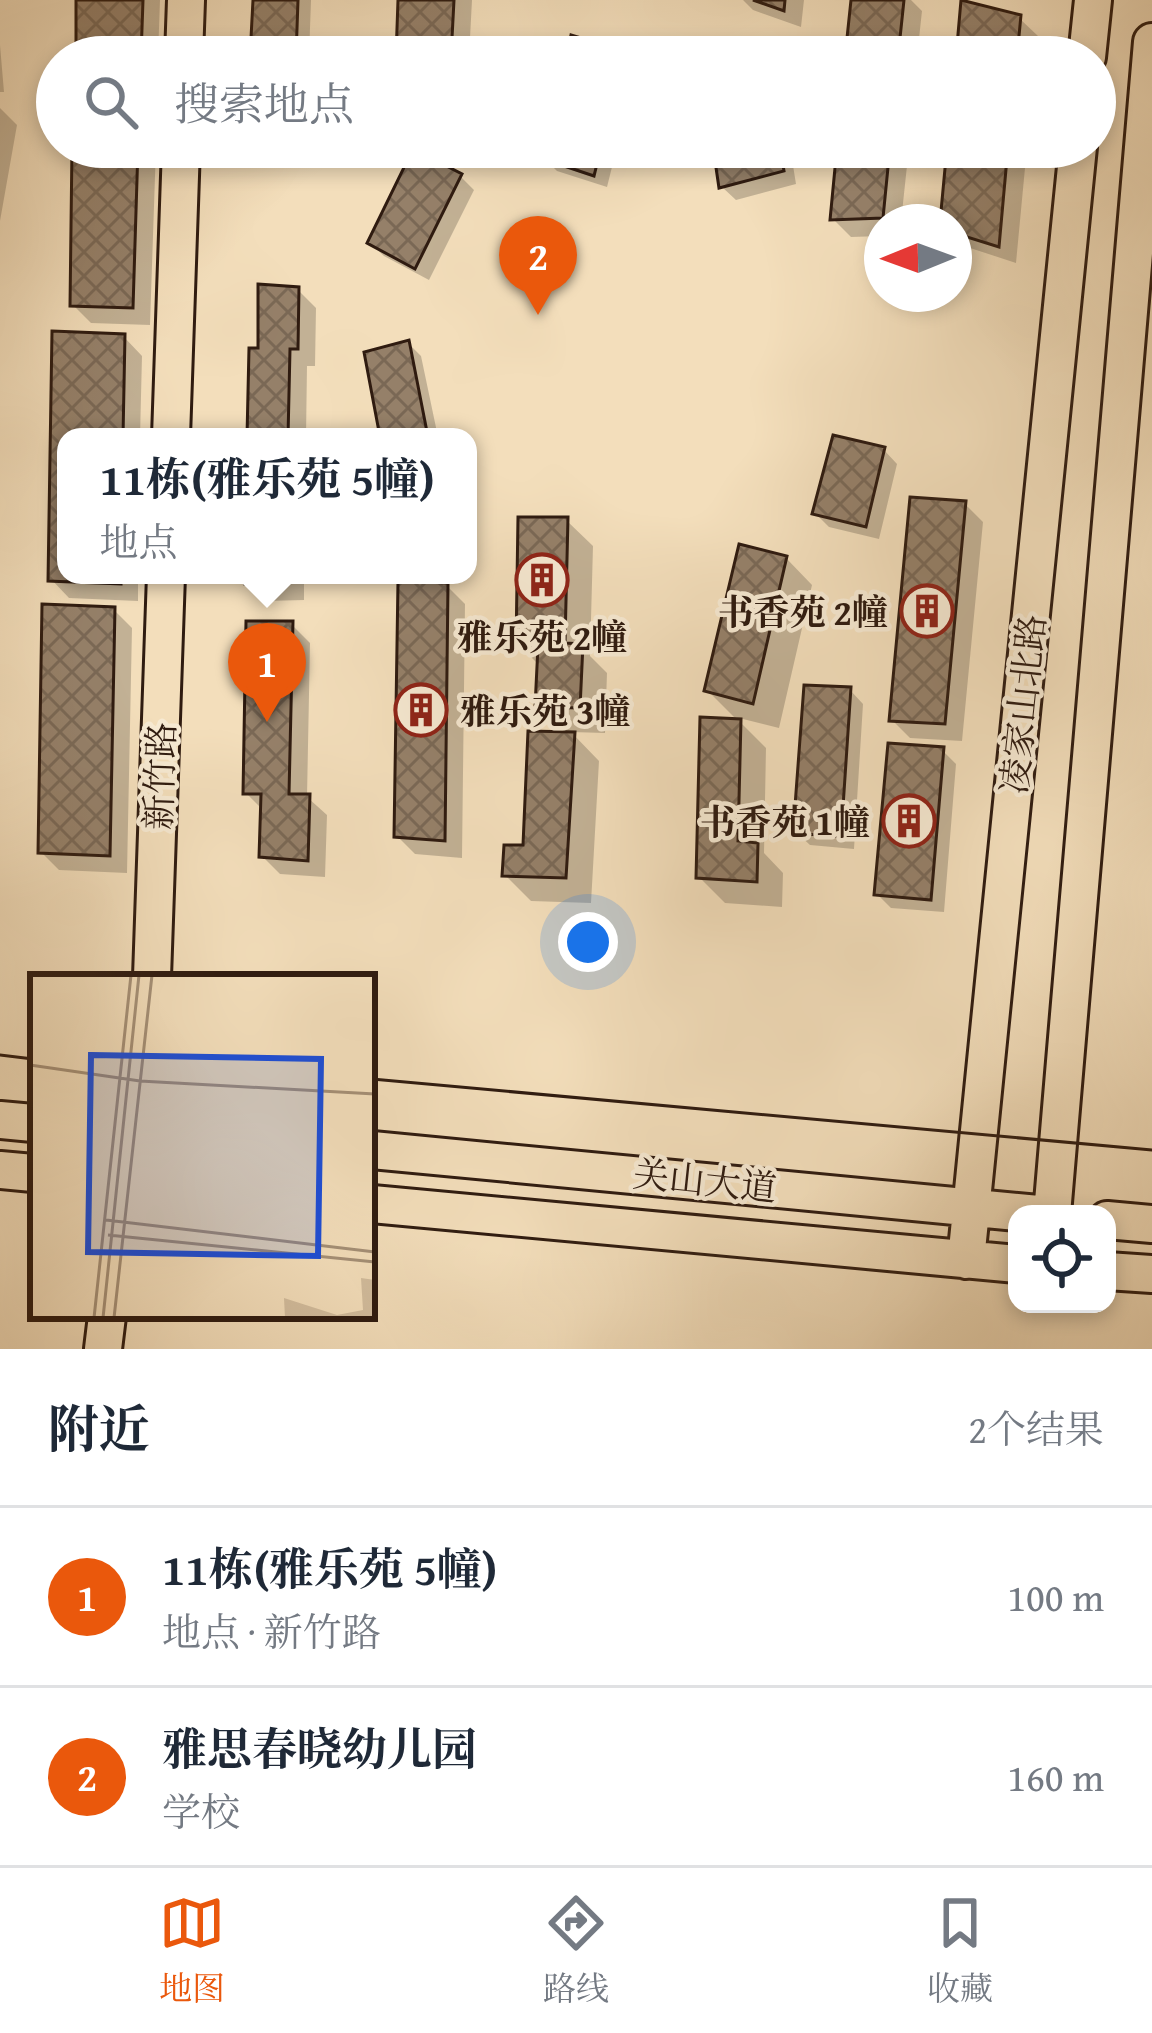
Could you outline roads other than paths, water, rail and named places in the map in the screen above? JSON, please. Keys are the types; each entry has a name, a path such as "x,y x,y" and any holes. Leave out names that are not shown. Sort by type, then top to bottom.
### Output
{"main road":[{"path":"185,36 186,0"},
{"path":"1089,36 1093,0"},
{"path":"1053,1205 1152,42"},
{"path":"171,428 180,168"},
{"name":"凌家山北路","path":"966,1260 1076,168"},
{"name":"新竹路","path":"152,974 166,584"},
{"path":"0,1120 30,1123"},
{"name":"关山大道","path":"375,1150 1008,1211"},
{"path":"0,1170 30,1173"},
{"name":"关山大道","path":"375,1204 1008,1263"},
{"path":"1116,1221 1152,1224"},
{"path":"1116,1271 1152,1274"},
{"path":"103,1349 107,1319"}],"tram line":[{"path":"0,1055 30,1059"},
{"path":"375,1079 1152,1150"}],"place":[{"name":"雅思春晓幼儿园","path":"538,315"},
{"name":"雅乐苑 2幢","path":"542,580"},
{"name":"书香苑 2幢","path":"927,611"},
{"name":"雅乐苑 3幢","path":"421,710"},
{"name":"11栋(雅乐苑 5幢)","path":"267,722"},
{"name":"书香苑 1幢","path":"909,821"}]}
